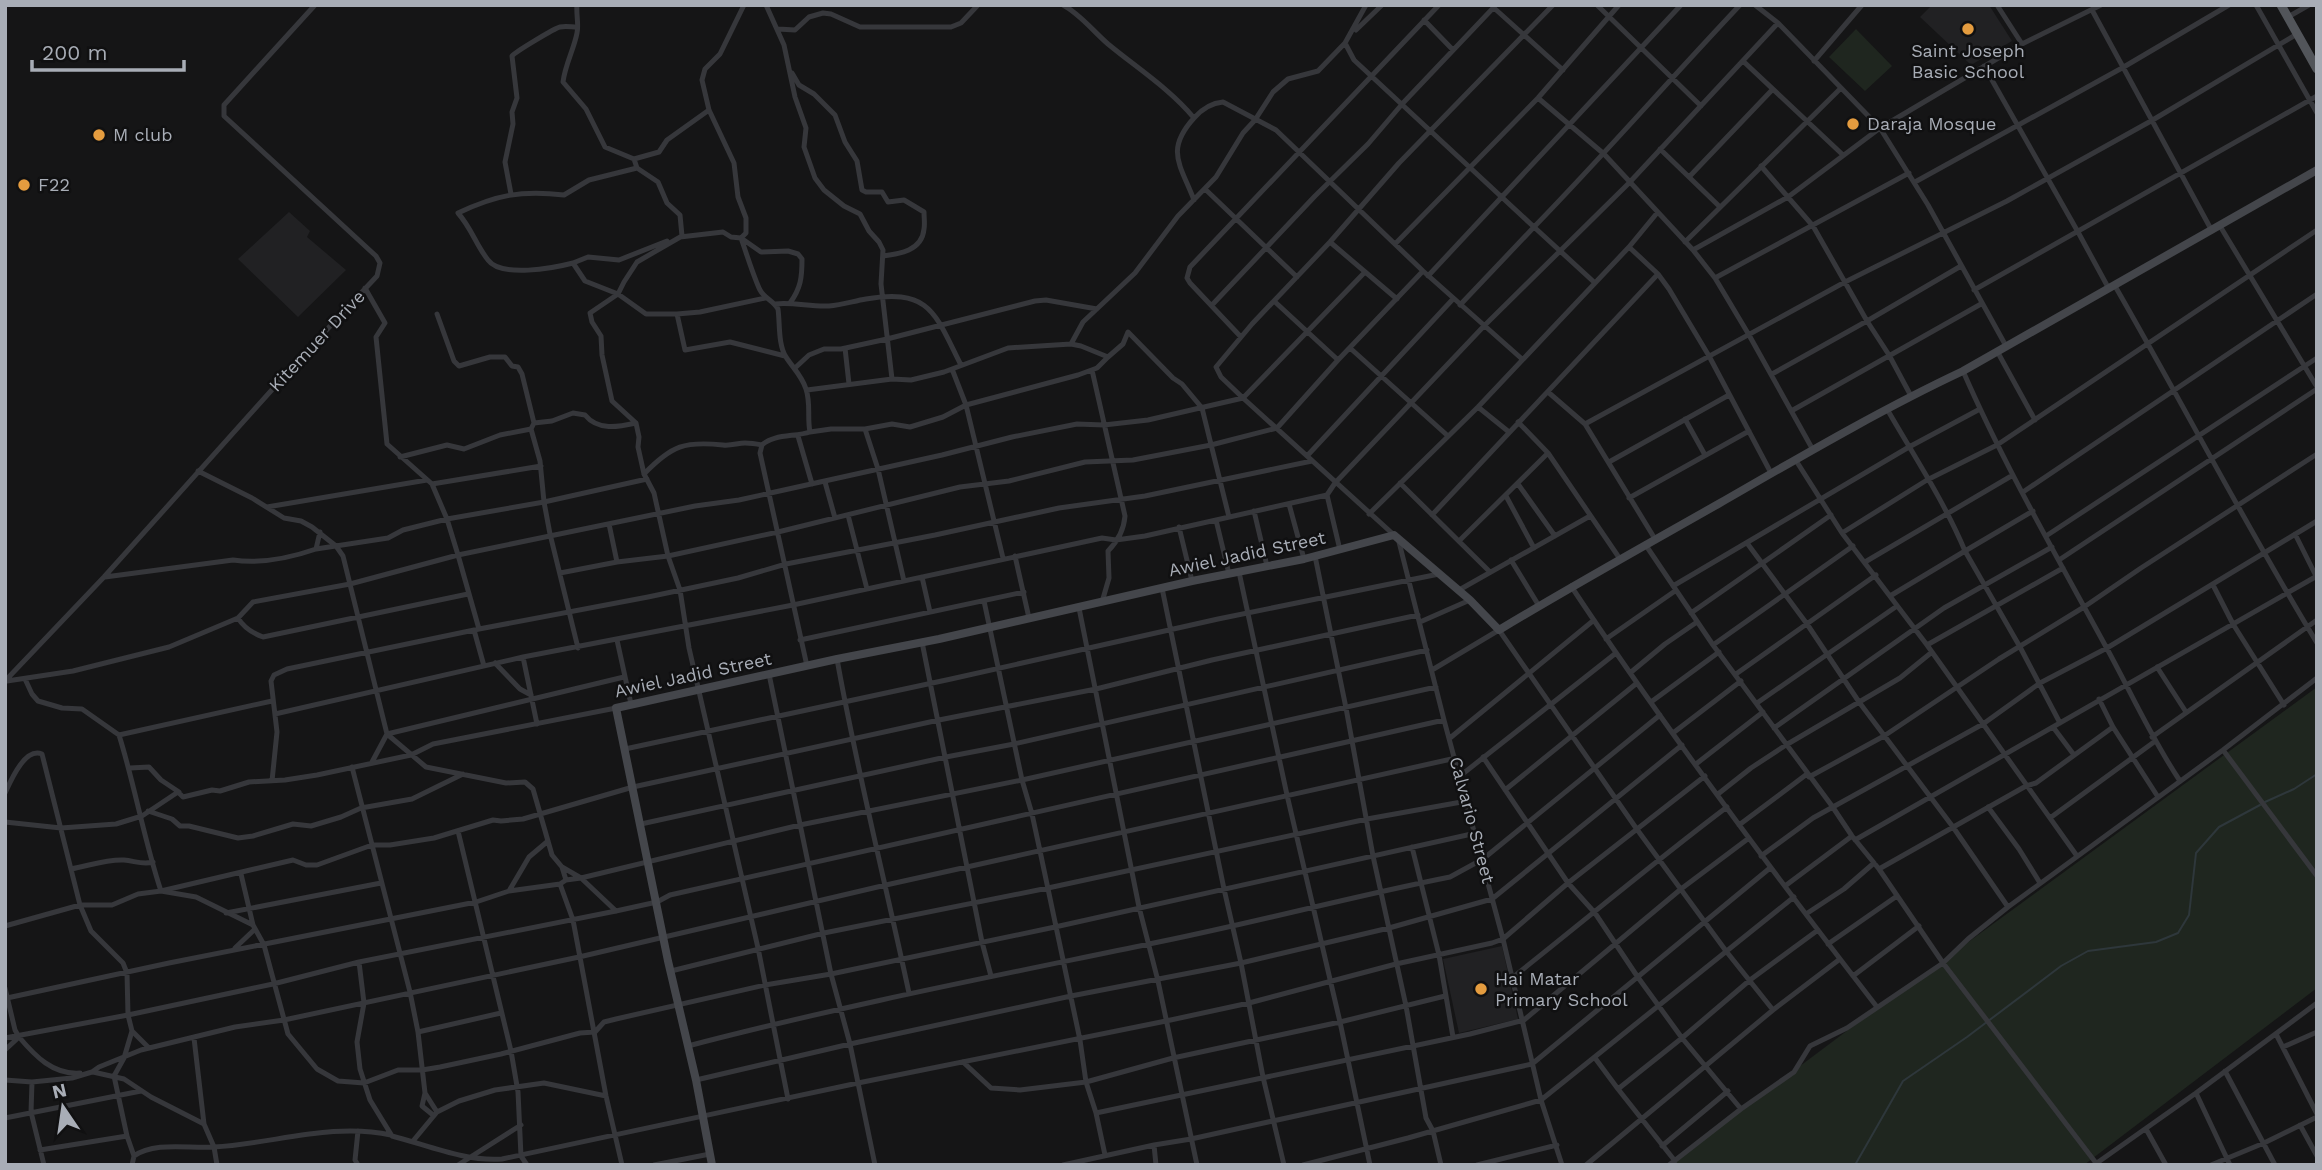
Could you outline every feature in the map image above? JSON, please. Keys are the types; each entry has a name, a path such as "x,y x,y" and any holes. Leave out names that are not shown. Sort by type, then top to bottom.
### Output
{"main road":[{"path":"2281,5 2314,58 2317,69"}],"street":[{"name":"Kitemuer Drive","path":"6,681 104,577 380,269 376,256 228,120 223,110 224,105 315,5"},
{"path":"578,5 577,27 563,82 586,109 605,147 634,159 659,152 667,140 709,110"},
{"path":"741,239 746,233 746,218 738,197 734,163 709,110 702,80 705,69 720,54 744,5"},
{"path":"766,5 778,29 806,128 804,147 815,178 834,198 860,214 869,231 881,244 882,297 892,379"},
{"path":"778,29 795,30 809,17 823,13 860,27 940,29 961,23 976,8 969,5"},
{"path":"1063,5 1074,11 1109,45 1183,104 1194,118"},
{"path":"1071,344 1083,322 1135,273 1178,216 1216,177 1243,133 1281,83 1318,71 1345,43 1366,5"},
{"path":"1349,37 1382,5"},
{"path":"1241,337 1190,283 1187,273 1438,5"},
{"path":"1553,5 1358,209 1241,337 1216,369 1335,484 1459,590 1499,630 1615,799 1726,951 1773,1010"},
{"path":"1597,5 1702,106"},
{"path":"1395,244 1538,98 1619,5"},
{"path":"560,573 668,556 848,516 960,487 1017,479 1085,462 1133,460 1278,428 1338,360 1502,197 1681,5"},
{"path":"1460,305 1604,154 1740,5"},
{"path":"1755,5 1778,23 1880,128 1915,182 2006,346"},
{"path":"1765,11 1770,5"},
{"path":"1814,61 1862,5"},
{"path":"1997,5 2022,44"},
{"path":"1693,250 1788,197 1880,128 2022,44 2101,5"},
{"path":"1915,182 2230,5"},
{"path":"2256,5 2317,113"},
{"path":"2288,17 2309,5"},
{"path":"1212,305 1315,196 1331,183 1495,6 1524,36 1563,69"},
{"path":"2059,560 2317,388 2250,276 2180,174 2092,10"},
{"path":"1424,20 1453,50"},
{"path":"275,714 523,657 793,605 1102,538 1116,540 1145,536 1327,495 1484,326 1629,183 1778,23"},
{"path":"511,194 505,162 513,124 512,112 517,98 512,56 558,27 577,27"},
{"path":"1585,424 1845,282 1944,234 2151,121 2297,34"},
{"path":"1345,43 1354,60 1595,283"},
{"path":"1743,61 1843,155"},
{"path":"1984,66 2078,232 2175,390 2211,459 2317,643"},
{"path":"788,67 799,85 814,94 835,115 845,142 857,161 862,190 881,192 888,202 904,200 925,212 923,233 913,248 904,254 883,256"},
{"path":"1685,242 1841,88"},
{"path":"1689,177 1772,90"},
{"path":"1974,290 2317,96"},
{"path":"1538,98 1604,154 1693,250 1714,278 1772,373 1813,450"},
{"path":"1194,200 1176,151 1178,139 1194,118 1208,106 1220,102 1276,130 1453,299 1522,359"},
{"path":"1660,149 1720,207"},
{"path":"634,159 637,168 658,182 667,203 680,215 682,236"},
{"path":"1761,166 1813,226 1911,396"},
{"path":"637,168 589,180 564,195 511,194 482,202 458,213 470,226 490,264 505,271 550,270 588,257 619,260 682,236 723,232 741,239 761,252 788,251 798,254 802,259 799,290 790,303"},
{"path":"1432,670 1645,544 1887,409 1963,371 2317,170"},
{"path":"1714,278 1909,173"},
{"path":"1205,188 1297,277"},
{"path":"1369,514 1478,407 1629,247 1657,213"},
{"path":"1842,533 1927,480 1997,445 2317,230"},
{"path":"682,236 637,262 618,295 590,313 601,336 602,355 612,401 636,424 638,447 654,494 668,556 680,590 698,690 758,948 788,1099"},
{"path":"741,239 759,289 765,298 775,304 779,312 785,356 807,390 810,406 807,420 810,432"},
{"path":"1330,242 1397,299"},
{"path":"1629,247 1658,274 1669,289 1709,356 1771,473"},
{"path":"573,263 585,281 618,295 646,314 700,312 765,298"},
{"path":"1772,373 1961,266"},
{"path":"6,681 73,671 169,647 238,618 253,602 349,584 457,555 550,534 769,494 1012,437 1077,425 1148,420 1243,398 1365,272"},
{"path":"1432,515 1658,274"},
{"path":"365,288 385,323 376,337 387,444 429,482 447,519 477,629 484,666"},
{"path":"2023,492 2317,294"},
{"path":"775,304 827,306 882,297 908,297 918,300 928,308 940,326 961,365"},
{"path":"272,781 277,741 271,681 278,672 477,629 738,578 786,564 1059,508 1122,499 1310,458 1453,299"},
{"path":"795,368 814,352 887,339 1035,300 1097,309"},
{"path":"1274,301 1338,360"},
{"path":"1793,410 1981,304"},
{"path":"437,314 454,361 459,366 505,357 512,366 518,367 522,374 541,466 550,534 578,648"},
{"path":"677,314 685,350 730,342 785,356"},
{"path":"807,666 760,453 762,445 770,439 831,429 865,429 892,424 910,427 943,417 966,405 1092,370 1123,344 1128,332 1182,384 1202,408 1229,517"},
{"path":"807,390 892,379 911,380 952,369 1008,348 1071,344 1108,357"},
{"path":"845,348 849,384"},
{"path":"1350,348 1448,436"},
{"path":"1997,351 2035,420"},
{"path":"2046,536 2317,358"},
{"path":"952,369 966,405 1003,558"},
{"path":"1092,370 1122,499 1124,526 1115,545 1108,551 1110,578 1101,602"},
{"path":"1963,371 1997,445 2153,739 2180,781"},
{"path":"1548,392 1585,424 1655,539"},
{"path":"1609,461 1729,395"},
{"path":"1478,407 1509,432"},
{"path":"1887,409 1948,512 1965,551 2060,723"},
{"path":"1606,639 1674,588 1747,543 1909,447 1980,409"},
{"path":"400,457 447,444 464,449 493,437 573,413 585,415 599,425 616,427 636,424"},
{"path":"1685,419 1705,455"},
{"path":"1518,422 1548,453 1620,559"},
{"path":"865,429 878,469 904,581"},
{"path":"1629,498 1749,431"},
{"path":"798,436 812,484"},
{"path":"104,577 233,560 248,562 294,556 316,549 388,538 403,530 447,519 544,502 646,476 662,455 695,443 762,445"},
{"path":"1459,541 1548,453"},
{"path":"1739,825 1808,776 1884,736 2317,454"},
{"path":"1795,460 1842,533 1927,645 2077,856"},
{"path":"267,507 541,466"},
{"path":"198,471 284,518 301,522 320,532 336,546 343,556 387,734 426,767 506,783 525,782 533,789 552,855 562,867 581,878 616,911"},
{"path":"1865,562 2013,475"},
{"path":"825,482 835,518"},
{"path":"1400,483 1490,572"},
{"path":"1518,484 1555,536"},
{"path":"1327,495 1340,550"},
{"path":"1506,496 1534,548"},
{"path":"1289,503 1304,559"},
{"path":"1890,596 2033,511"},
{"path":"1254,512 1267,566"},
{"path":"1691,613 1831,515"},
{"path":"848,516 867,589"},
{"path":"1459,590 1590,516"},
{"path":"1216,520 1229,573"},
{"path":"1761,856 1832,806 1983,724 2040,683 2107,648 2317,521"},
{"path":"610,524 617,562"},
{"path":"1179,527 1192,581"},
{"path":"316,549 320,532"},
{"path":"1784,886 1853,838 1930,797 2317,576 2295,534"},
{"name":"Awiel Jadid Street","path":"141,816 179,792 183,797 212,790 220,791 249,782 295,779 411,755 433,744 616,708 1396,537"},
{"name":"Calvario Street","path":"1396,537 1483,859 1524,1020 1541,1100 1562,1165"},
{"path":"1747,543 2008,907"},
{"path":"1645,544 1713,645 1853,838 1879,869 1942,963 2095,1164 2316,1006"},
{"path":"1713,645 1853,546"},
{"path":"1774,728 1913,629 2052,547"},
{"path":"1016,556 1029,618"},
{"path":"1315,556 1420,1089 1441,1165"},
{"path":"1511,560 1539,606"},
{"path":"1927,645 2063,568"},
{"path":"1239,572 1370,1165"},
{"path":"625,749 1170,629 1439,574"},
{"path":"1736,674 1876,575"},
{"path":"922,577 930,612"},
{"path":"2213,585 2233,624 2284,705"},
{"path":"1571,586 1761,856 1877,1007"},
{"path":"1162,588 1263,1077 1284,1165"},
{"path":"800,640 1024,592"},
{"path":"238,618 253,634 263,637 468,594"},
{"path":"5,926 80,905 113,905 138,894 241,874 293,860 317,866 372,845 419,841 486,821 541,815 633,787 1419,618 1470,600"},
{"path":"984,601 1022,780 1041,850 1080,1040 1086,1082 1105,1155"},
{"path":"1757,704 1897,606"},
{"path":"1079,608 1131,870 1150,944 1197,1165"},
{"path":"2050,818 2132,758 2186,712 2317,620"},
{"path":"1450,738 1594,621"},
{"path":"1630,673 1697,622"},
{"path":"617,640 631,704"},
{"path":"922,642 991,976"},
{"path":"641,824 1264,689 1427,650"},
{"path":"1651,702 1719,652"},
{"path":"1718,794 1786,745 1900,678 1932,652"},
{"path":"1460,776 1616,653"},
{"path":"523,657 537,724"},
{"path":"837,659 852,739 909,993"},
{"path":"495,663 531,697"},
{"path":"2157,667 2186,712"},
{"path":"769,674 831,974 850,1044 875,1165"},
{"path":"372,762 387,734 531,697 624,677"},
{"path":"1595,1058 1672,1163 1794,1072 1810,1046 1847,1028 1942,963 2008,907 2317,678"},
{"path":"25,679 38,701 62,708 82,709 119,735 161,891"},
{"path":"1673,733 1741,681"},
{"path":"1505,790 1637,683"},
{"path":"7,998 476,902 509,891 581,878 800,825 1022,780 1436,687"},
{"path":"510,704 520,689"},
{"path":"2099,699 2113,727 2158,797"},
{"path":"119,735 271,701"},
{"path":"616,708 712,1165"},
{"path":"1696,764 1763,712"},
{"path":"688,1045 841,1007 1150,944 1450,877 1483,859 1660,715"},
{"path":"5,1038 128,1015 273,984 359,962 657,902 663,897 742,878 877,850 1444,720"},
{"path":"2053,727 2074,755"},
{"path":"1879,869 2026,786 2036,783 2113,727"},
{"path":"696,1080 1071,996 1241,964 1492,899 1682,745"},
{"path":"2223,750 2317,876"},
{"path":"5,793 28,756 38,752 42,754 80,905 91,931 121,960 127,973 128,1015 132,1031 124,1058 114,1076 134,1156 132,1165"},
{"path":"1483,757 1568,883 1595,913 1682,1038 1741,1109"},
{"path":"6,1079 32,1082 72,1078 149,1048 235,1027 284,1020 579,957 886,885 1456,758"},
{"path":"130,768 149,767 161,780 179,792"},
{"path":"352,767 410,992 425,1093 422,1106 435,1114"},
{"path":"147,810 172,819 180,826 238,838 293,824 311,826 361,808 412,799 463,774"},
{"path":"134,1156 163,1147 214,1147 304,1134 358,1132 392,1136 488,1161 1248,1003 1503,939 1636,828 1705,776"},
{"path":"671,971 824,933 1367,819 1467,801"},
{"path":"1512,978 1727,807"},
{"path":"1988,807 2040,883"},
{"path":"5,822 61,828 104,825 141,816"},
{"path":"458,831 511,1051 518,1087 522,1156 527,1165"},
{"path":"241,874 254,927 264,945 288,1034 317,1069 338,1080 364,1083 398,1070 422,1070 580,1033 595,1032 604,1022 765,985 831,974 1055,927 1476,833"},
{"path":"1096,1113 1524,1020 1681,889 1749,838"},
{"path":"509,891 529,856 548,841"},
{"path":"1412,847 1439,955 1453,1037"},
{"path":"71,869 111,861 147,864 153,862"},
{"path":"1806,914 1844,889 1874,863"},
{"path":"562,867 622,1165"},
{"path":"1063,1165 1532,1064 1770,868"},
{"path":"226,913 381,883"},
{"path":"161,891 196,897 254,927"},
{"path":"1828,944 1897,895"},
{"path":"1303,1165 1541,1100 1794,897"},
{"path":"1853,976 1919,926"},
{"path":"232,950 254,927"},
{"path":"1618,1088 1750,980 1818,930"},
{"path":"1586,1165 1642,1121 1705,1065 1840,959"},
{"path":"359,962 364,1003 357,1042 364,1083 370,1100 392,1136"},
{"path":"5,988 19,1037 35,1055 53,1068 71,1074 92,1072 124,1079 141,1091 204,1124"},
{"path":"963,1062 991,1088 1020,1090 1086,1082 1173,1058 1445,996"},
{"path":"418,1032 501,1013"},
{"path":"132,1031 149,1048"},
{"path":"2283,1047 2317,1032"},
{"path":"2211,1165 2228,1162 2317,1115 2276,1034"},
{"path":"5,1050 19,1037"},
{"path":"194,1038 204,1124 214,1147 217,1165"},
{"path":"2225,1071 2275,1165"},
{"path":"32,1082 31,1112 44,1165"},
{"path":"413,1141 435,1114 459,1101 495,1090 544,1083 606,1096"},
{"path":"5,1118 141,1091"},
{"path":"1662,1146 1728,1091"},
{"path":"2196,1093 2228,1162"},
{"path":"458,1165 521,1125"},
{"path":"2300,1125 2317,1156"},
{"path":"2146,1129 2166,1165"},
{"path":"358,1132 355,1160 358,1165"},
{"path":"40,1150 127,1136"},
{"path":"1154,1145 1156,1165"},
{"path":"1477,1165 1557,1145"},
{"path":"654,1165 710,1154"}],"shaded area":[{"name":"Saint Joseph Basic School","path":"1932,5 1989,5 2012,41 1971,65 1920,17"},
{"path":"1856,29 1892,66 1865,91 1829,57"},
{"path":"289,212 310,231 307,237 346,270 298,317 238,259"},
{"path":"2317,687 2317,988 2084,1165 1668,1165 1844,1033"},
{"name":"Hai Matar Primary School","path":"1502,946 1518,1019 1459,1033 1443,959"}],"waterway":[{"path":"2265,802 2294,789 2317,774"},
{"path":"1855,1165 1903,1081 2061,966 2088,951 2156,942 2178,933 2189,915 2196,853 2219,827 2260,805"}],"place":[{"name":"Saint Joseph Basic School","path":"1968,29"},
{"name":"Daraja Mosque","path":"1853,124"},
{"name":"M club","path":"99,135"},
{"name":"F22","path":"24,185"},
{"name":"Hai Matar Primary School","path":"1481,989"}]}
